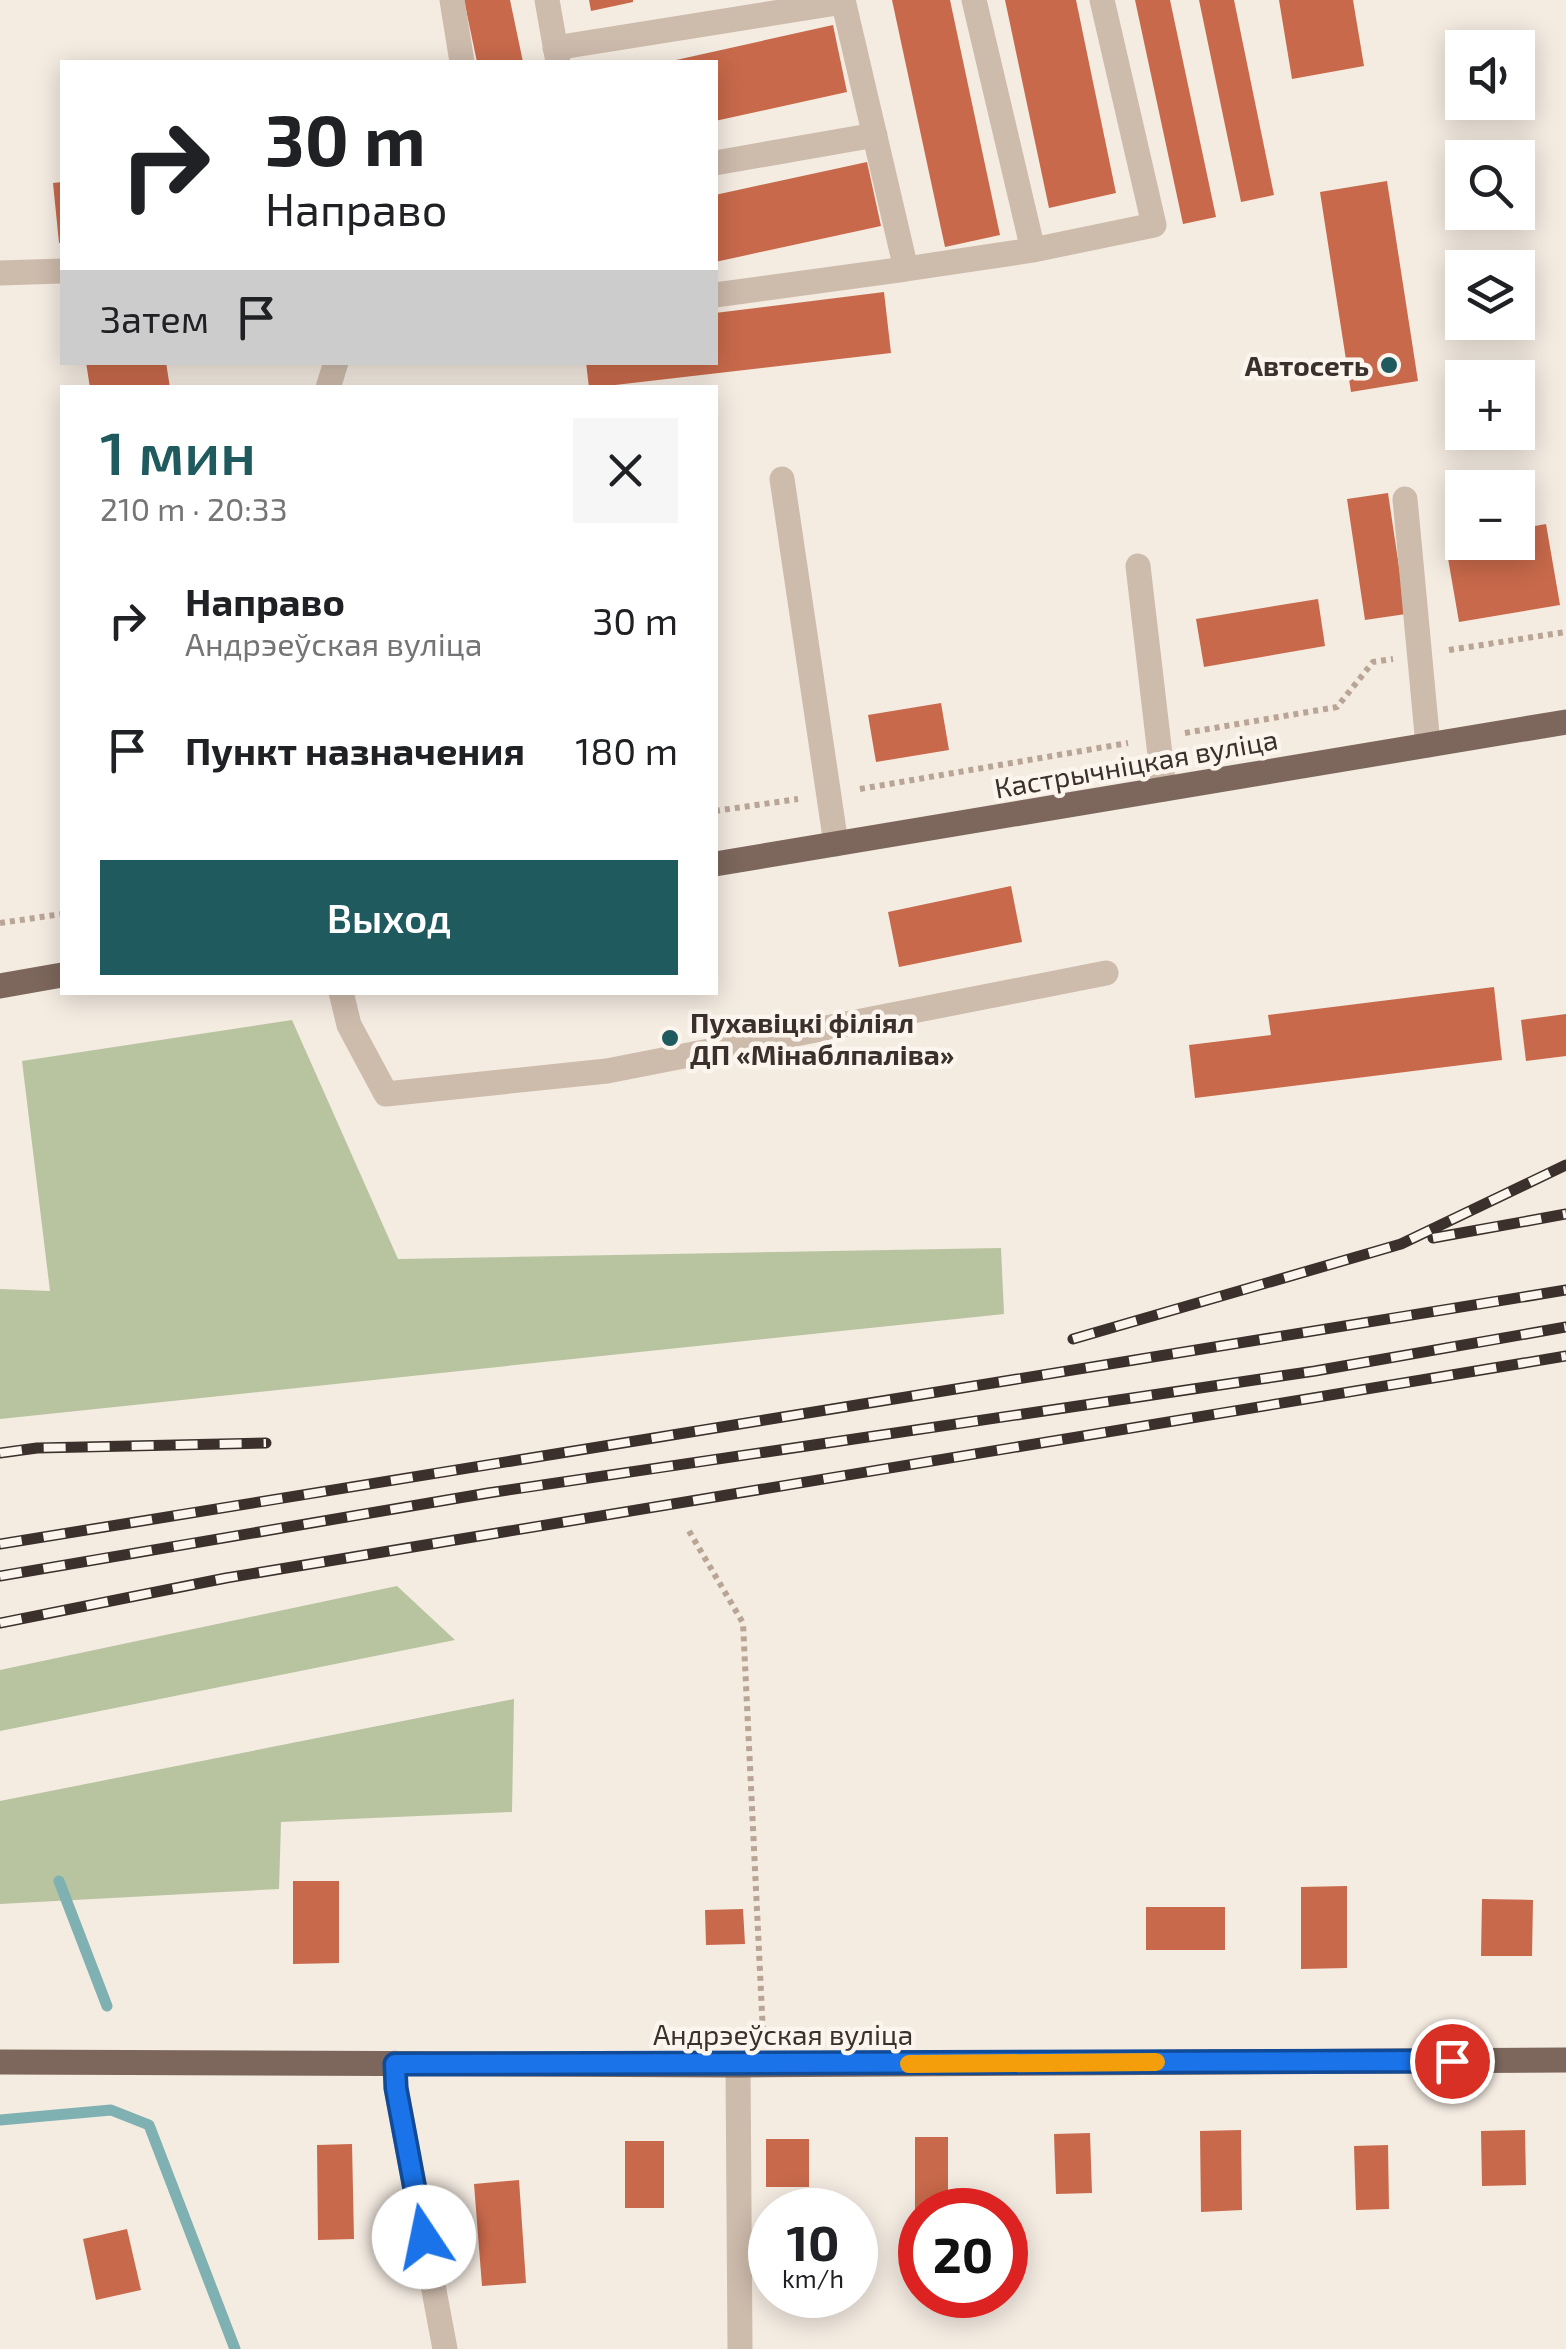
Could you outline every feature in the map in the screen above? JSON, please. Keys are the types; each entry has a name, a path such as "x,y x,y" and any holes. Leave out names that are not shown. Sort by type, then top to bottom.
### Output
{"main road":[{"name":"Кастрычніцкая вуліца","path":"718,864 1566,722"},
{"path":"0,986 60,975"},
{"name":"Андрэеўская вуліца","path":"0,2062 738,2065 1566,2060"}],"street":[{"path":"452,0 462,60"},
{"path":"547,0 557,55 843,1 906,270"},
{"path":"974,0 1033,250"},
{"path":"718,295 906,270 1154,226 1102,0"},
{"path":"718,163 875,135"},
{"path":"0,274 60,270"},
{"path":"782,478 836,844"},
{"path":"1405,499 1428,745"},
{"path":"1138,566 1164,789"},
{"path":"342,995 348,1025 386,1094 608,1070 1106,973"},
{"path":"395,2064 396,2088 446,2349"},
{"path":"738,2065 740,2349"}],"path":[{"path":"0,924 60,914"},
{"path":"690,1530 743,1622 765,2064"}],"green space":[{"path":"292,1020 398,1259 1001,1248 1004,1314 0,1419 0,1289 50,1291 22,1061"},
{"path":"397,1586 455,1640 0,1731 0,1670"},
{"path":"514,1699 512,1812 281,1822 279,1889 0,1904 0,1801"}],"building":[{"path":"464,0 510,0 523,60 477,60"},
{"path":"589,0 633,0 633,2 591,11"},
{"path":"892,0 950,0 1000,235 945,247"},
{"path":"1005,0 1076,0 1116,193 1049,208"},
{"path":"1135,0 1170,0 1216,217 1183,224"},
{"path":"1199,0 1234,0 1274,195 1241,202"},
{"path":"1279,0 1353,0 1364,66 1292,79"},
{"path":"833,25 847,92 718,120 718,60 676,60"},
{"path":"867,162 881,226 718,261 718,194"},
{"path":"1387,181 1418,381 1351,392 1320,192"},
{"path":"60,182 60,243 59,243 53,183"},
{"path":"884,292 891,353 589,385 586,365 718,365 718,313"},
{"path":"86,365 166,365 170,385 90,385"},
{"path":"1388,493 1406,614 1365,620 1347,499"},
{"path":"1546,524 1560,605 1459,622 1448,560 1535,560 1535,526"},
{"path":"1318,599 1325,646 1204,667 1196,619"},
{"path":"941,703 949,750 876,762 868,715"},
{"path":"1011,886 1022,942 899,967 888,912"},
{"path":"1494,987 1502,1060 1195,1098 1189,1045 1271,1035 1268,1015"},
{"path":"1566,1014 1566,1056 1526,1061 1521,1020"},
{"path":"293,1881 339,1881 339,1963 293,1964"},
{"path":"1347,1886 1347,1968 1301,1969 1301,1887"},
{"path":"1482,1899 1533,1900 1532,1956 1481,1956"},
{"path":"1146,1907 1225,1907 1225,1950 1146,1950"},
{"path":"743,1909 745,1944 706,1945 705,1910"},
{"path":"1241,2130 1242,2210 1201,2212 1200,2131"},
{"path":"1525,2130 1526,2185 1482,2186 1481,2131"},
{"path":"1090,2133 1092,2193 1056,2194 1054,2134"},
{"path":"915,2137 948,2137 948,2188 915,2188"},
{"path":"766,2139 809,2139 809,2187 766,2187"},
{"path":"625,2141 664,2141 664,2208 625,2208"},
{"path":"352,2144 354,2239 318,2240 317,2145"},
{"path":"1388,2145 1389,2209 1356,2210 1354,2146"},
{"path":"519,2180 526,2283 482,2286 474,2184"},
{"path":"127,2229 141,2290 96,2300 83,2239"}],"waterway":[{"path":"59,1881 107,2006"},
{"path":"0,2120 111,2110 149,2125 235,2349"}],"railway":[{"path":"1073,1339 1401,1244 1566,1165"},
{"path":"1433,1238 1566,1214"},
{"path":"0,1544 1566,1290"},
{"path":"0,1576 488,1493 1315,1371 1566,1327"},
{"path":"0,1623 226,1578 1566,1356"},
{"path":"0,1453 37,1448 266,1443"}],"slow traffic":[{"path":"909,2064 1156,2062"}],"place":[{"name":"Автосеть","path":"1389,365"},
{"name":"Пухавіцкі філіял ДП «Мінаблпаліва»","path":"670,1038"}],"route":[{"path":"424,2237 395,2064 1452,2061"}]}
